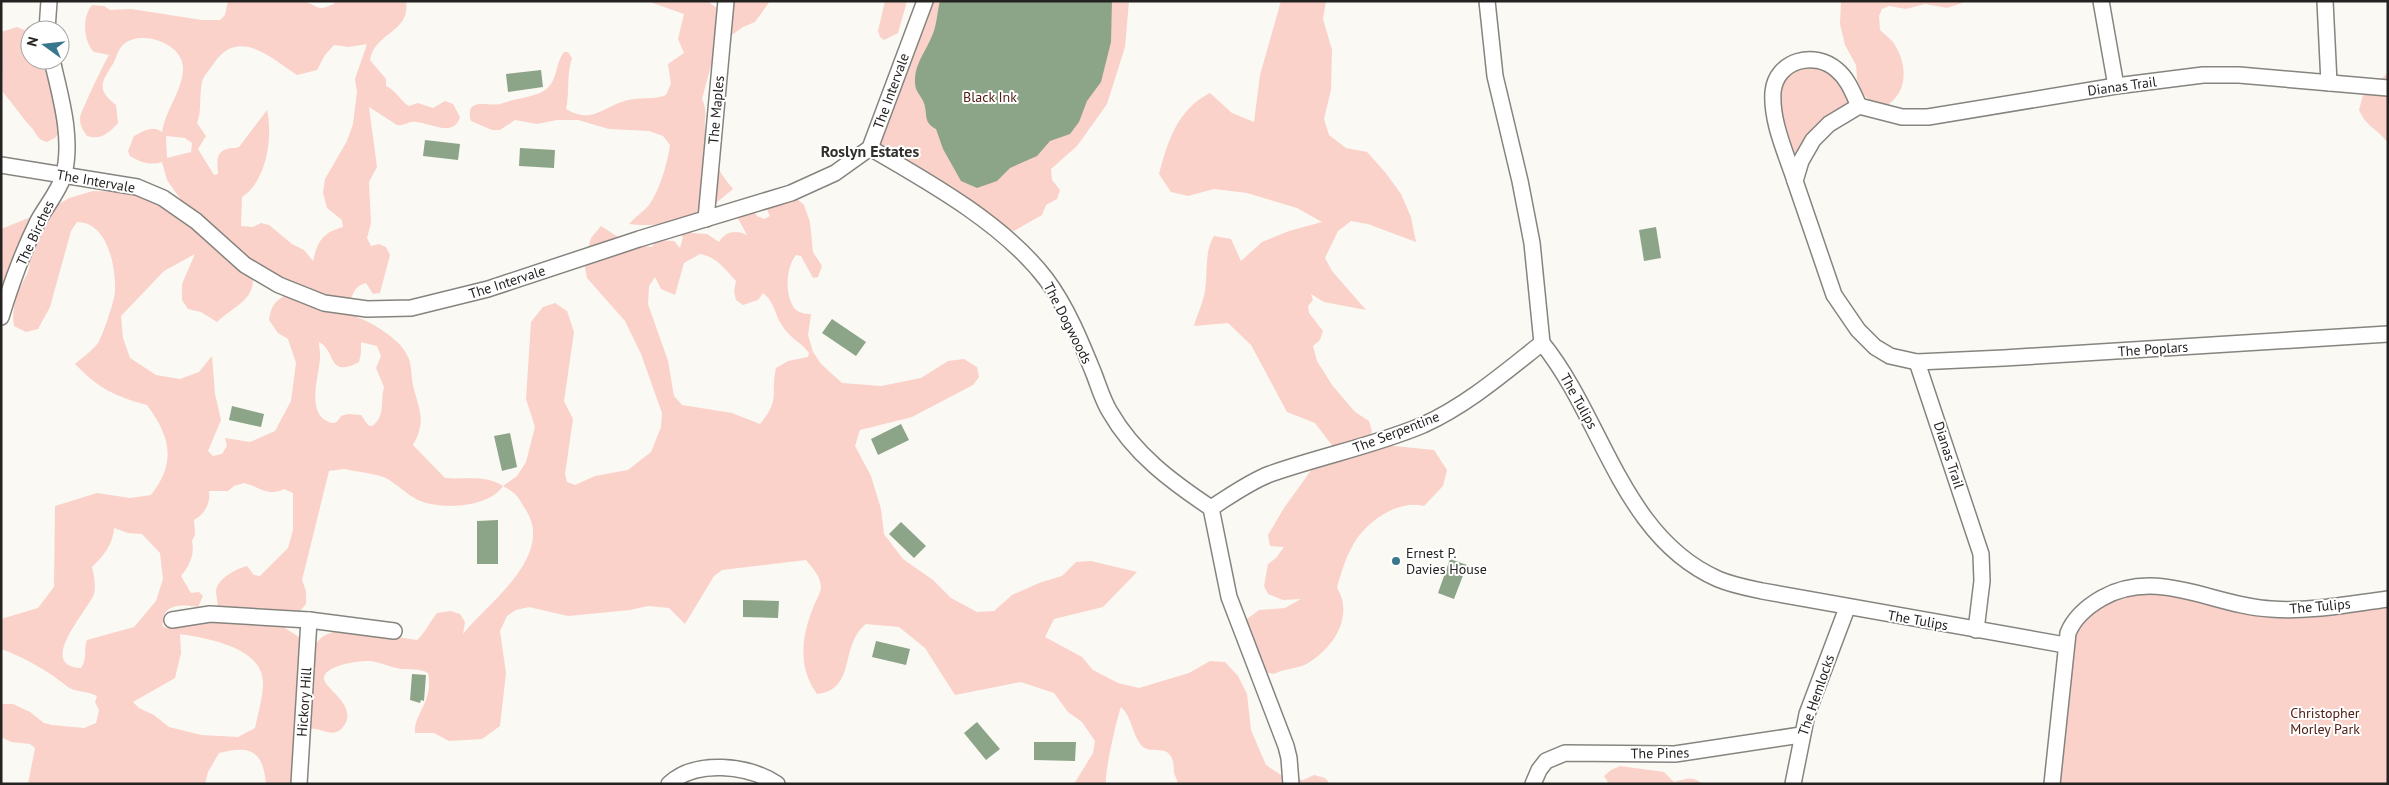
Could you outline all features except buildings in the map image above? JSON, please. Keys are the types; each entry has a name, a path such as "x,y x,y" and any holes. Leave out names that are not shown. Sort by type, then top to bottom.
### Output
{"street":[{"path":"48,20 50,1"},
{"name":"The Maples","path":"706,219 726,1"},
{"name":"The Intervale","path":"1,165 138,187 163,198 196,221 245,265 279,285 324,303 366,309 411,308 431,305 488,289 814,184 835,173 870,148 925,1"},
{"path":"1487,1 1495,76 1520,181 1532,243 1542,344"},
{"path":"2101,1 2116,86"},
{"path":"2325,1 2329,83"},
{"path":"1796,181 1801,161 1813,140 1829,124 1859,106 1844,77 1829,64 1813,59 1805,59 1790,65 1782,71 1774,85 1773,104 1776,121 1828,279 1844,312 1858,330 1882,352 1897,359 1917,362"},
{"name":"The Birches","path":"1,317 16,272 38,221 64,174 64,118 54,70"},
{"name":"Dianas Trail","path":"1859,106 1902,117 1928,117 2116,86 2219,75 2388,88"},
{"name":"The Dogwoods","path":"870,148 959,203 988,224 1030,260 1054,291 1083,347 1108,410 1118,427 1140,453 1172,481 1211,508"},
{"name":"The Poplars","path":"1917,362 2388,334"},
{"name":"The Serpentine","path":"1211,508 1247,485 1269,474 1380,441 1424,424 1474,396 1542,344"},
{"name":"The Tulips","path":"1542,344 1557,361 1577,394 1625,486 1651,527 1676,552 1719,580 1762,591 1847,608 2065,645 2070,628 2090,606 2114,591 2134,586 2159,586 2269,609 2306,609 2388,599"},
{"name":"Dianas Trail","path":"1917,362 1981,554 1982,581 1976,630"},
{"path":"1211,508 1229,597 1286,746 1292,784"},
{"name":"The Hemlocks","path":"1793,784 1806,714 1847,608"},
{"path":"172,620 203,614 309,620 394,631"},
{"name":"Hickory Hill","path":"299,784 309,620"},
{"path":"2052,784 2065,645"},
{"name":"The Pines","path":"1533,784 1539,770 1546,761 1565,753 1675,754 1802,735"},
{"path":"669,784 695,770 729,768 769,779 777,784"}],"green space":[{"path":"228,1 304,1 320,8 334,4 335,1 406,2 406,12 403,20 378,44 370,60 386,79 386,86 409,106 418,103 433,108 445,101 453,104 460,117 453,127 447,128 416,122 397,125 369,107 377,167 369,182 371,223 367,238 371,246 379,244 386,247 390,255 380,293 373,294 366,283 357,287 346,307 342,310 343,314 360,318 379,328 396,341 407,355 421,415 420,429 413,445 445,478 482,479 496,482 503,486 517,476 526,462 535,427 526,399 531,322 543,307 555,303 567,311 574,332 564,401 573,419 565,474 567,482 575,485 595,476 628,470 651,452 661,427 662,413 641,354 625,321 587,278 584,263 591,238 601,226 620,238 637,245 652,247 656,240 674,241 680,248 683,237 669,228 658,225 629,224 647,208 653,199 662,176 670,145 663,136 649,131 609,129 578,120 557,120 537,124 515,120 500,130 492,130 471,121 471,108 479,104 500,104 542,92 554,79 564,52 568,52 572,58 566,109 575,113 591,115 628,100 666,95 671,84 668,64 684,53 678,39 684,14 647,1 707,1 718,9 727,1 770,1 755,22 743,27 729,37 713,58 702,99 705,111 706,137 714,161 733,189 699,217 691,233 707,234 719,242 732,232 747,235 735,213 735,202 749,204 757,216 764,219 770,216 765,205 796,198 804,205 810,222 813,252 822,266 818,277 813,278 801,256 796,255 788,274 789,296 795,309 802,313 811,314 808,335 813,352 821,364 842,383 881,386 921,378 948,361 964,359 977,367 979,377 973,385 912,417 860,430 855,446 871,476 881,509 884,534 903,559 933,580 951,598 977,612 994,611 1012,595 1039,583 1062,576 1076,562 1091,561 1137,572 1103,607 1054,619 1045,637 1082,657 1093,670 1118,683 1139,688 1189,673 1210,661 1225,662 1238,676 1247,694 1251,730 1266,765 1284,777 1303,780 1314,775 1325,778 1330,784 1177,784 1170,755 1162,750 1151,750 1141,745 1128,716 1121,707 1109,758 1106,784 1074,784 1093,753 1095,741 1082,722 1068,712 1054,693 1021,682 955,695 925,648 899,627 866,624 858,633 853,643 843,676 838,684 829,691 817,694 807,674 803,652 809,619 821,587 818,576 806,560 722,570 714,576 685,624 669,608 648,606 630,610 568,616 529,607 516,610 507,616 500,631 506,673 500,726 482,739 449,741 434,733 415,733 415,726 428,692 428,673 425,671 401,669 371,661 359,661 344,664 326,673 325,682 344,705 347,719 339,731 330,733 308,729 294,761 292,774 293,781 296,784 266,784 262,764 258,757 247,750 239,750 219,753 208,772 205,784 28,784 35,748 30,744 11,742 1,737 1,704 13,704 30,712 44,723 84,728 96,723 99,710 95,702 97,696 71,689 36,665 1,649 1,619 38,608 54,587 55,506 97,493 130,498 151,495 165,471 167,449 161,428 147,405 107,390 91,379 75,364 98,343 114,297 115,282 112,259 103,238 96,229 88,224 77,222 71,231 50,307 38,329 26,332 14,326 13,314 17,295 28,272 29,257 1,293 1,229 51,209 69,198 93,191 126,192 156,202 196,221 167,180 162,162 153,164 141,162 130,156 128,151 134,136 151,129 162,132 182,78 182,61 170,46 151,39 141,38 124,44 119,49 103,83 106,96 116,105 118,123 100,137 87,136 81,126 81,114 109,55 94,52 90,47 86,35 85,22 92,5 104,6 110,10 131,9 202,20 220,20 225,15","holes":["367,44 355,79 357,92 353,124 347,141 325,179 323,193 327,208 342,220 343,227 330,232 322,239 313,261 304,250 292,244 269,225 261,223 253,227 241,226 242,197 257,180 266,157 269,132 267,110 239,147 228,148 220,153 218,156 218,174 214,175 198,149 206,136 197,123 203,80 224,52 234,47 244,46 255,49 266,54 297,75 317,70 325,55 334,45 349,47","166,136 185,138 192,143 191,152 167,158","195,254 182,284 182,300 188,309 201,312 217,322 246,298 253,285 253,276 288,294 274,304 269,320 278,333 288,339 296,363 291,401 275,431 250,442 225,438 227,446 222,454 213,456 208,451 221,420 215,394 212,356 199,372 180,379 156,375 130,358 123,338 121,316 164,271","700,254 711,258 720,264 736,281 734,291 736,300 743,305 758,300 763,293 773,305 786,331 809,353 808,357 788,361 776,368 773,403 760,424 732,413 682,405 674,396 668,361 648,304 649,286 655,277 661,289 675,295 684,263","319,342 325,346 337,366 342,367 359,362 361,342 377,346 381,356 376,368 384,387 381,413 372,426 368,425 361,415 348,414 341,416 335,423 321,417 315,401 320,352","344,469 381,476 390,480 418,500 439,505 451,506 476,503 487,499 503,486 517,496 526,510 533,527 532,544 515,578 463,634 465,622 460,614 450,611 437,613 417,640 345,630 321,638 313,649 282,626 286,615 299,612 306,604 306,591 302,580 329,471","244,483 264,491 273,492 284,489 293,493 293,530 288,548 260,576 254,575 247,566 238,569 224,578 217,586 218,608 168,628 163,627 165,614 173,607 198,607 203,596 199,592 191,593 181,576 192,556 192,541 195,535 194,520 206,508 209,500 209,491 228,491 234,486","114,528 128,533 142,534 160,553 163,579 156,601 134,627 87,640 81,668 68,665 63,658 68,636 94,594 95,584 92,567 110,545","180,634 218,642 244,653 254,661 260,671 263,683 255,728 238,737 201,735 169,727 154,715 139,708 133,702 175,678 181,653"]},
{"path":"885,1 907,1 898,33 884,40 880,37 878,31"},
{"name":"Black Ink","path":"925,1 1129,1 1125,47 1107,104 1077,146 1051,169 1052,180 1060,190 1057,199 1046,205 1042,215 1014,231 1004,228 870,148"},
{"path":"1281,1 1326,1 1323,19 1332,50 1331,90 1324,119 1329,135 1346,148 1367,152 1385,172 1401,194 1411,217 1416,242 1368,224 1351,221 1338,231 1325,258 1332,271 1366,310 1324,302 1311,294 1313,300 1308,306 1309,313 1323,331 1320,340 1313,346 1317,361 1332,385 1355,412 1369,421 1372,431 1369,438 1385,445 1434,450 1447,470 1443,486 1424,506 1403,506 1382,515 1357,538 1343,567 1337,587 1342,600 1343,614 1334,639 1322,653 1308,663 1274,674 1264,672 1246,631 1247,619 1259,610 1285,608 1301,599 1283,600 1268,594 1264,586 1268,564 1276,558 1284,547 1270,546 1268,535 1284,508 1312,469 1331,460 1334,448 1315,423 1287,412 1251,345 1228,323 1194,326 1204,295 1209,249 1214,236 1231,239 1241,261 1262,242 1289,231 1322,222 1297,208 1247,193 1214,189 1188,196 1171,192 1159,174 1166,149 1182,117 1199,100 1210,93 1232,113 1254,122 1260,75"},
{"path":"1841,1 1968,1 1947,8 1925,4 1906,9 1889,6 1882,9 1879,16 1880,30 1895,44 1904,71 1902,87 1893,101 1886,106 1874,103 1862,94 1857,79 1856,65 1845,45 1840,24"},
{"path":"17,27 20,28 20,70 63,70 62,129 55,138 47,142 38,137 3,92 1,32"},
{"path":"1821,61 1859,106 1829,124 1795,181 1776,121 1782,71"},
{"path":"2388,73 2388,143 2365,121 2359,110 2363,95"},
{"name":"Christopher Morley Park","path":"2134,586 2256,608 2388,599 2388,784 2053,784 2073,623"},
{"path":"1620,766 1664,772 1674,782 1696,779 1702,784 1609,784 1604,776"}],"shaded area":[{"name":"Black Ink","path":"940,1 1112,1 1111,42 1101,82 1087,101 1079,122 1070,134 1050,141 1037,156 1010,168 997,181 977,188 961,181 943,149 936,129 929,124 924,103 915,85 916,70 934,32"},
{"path":"541,70 543,87 508,92 506,74"},
{"path":"425,140 460,144 458,160 423,156"},
{"path":"520,148 555,150 554,168 519,166"},
{"path":"1656,227 1661,258 1644,261 1639,230"},
{"path":"832,319 866,342 856,356 822,333"},
{"path":"232,406 264,414 261,427 229,420"},
{"path":"901,424 909,440 878,455 871,439"},
{"path":"510,433 517,467 502,471 494,436"},
{"path":"498,520 498,564 477,564 477,521"},
{"path":"901,522 926,546 914,558 889,534"},
{"path":"1450,559 1467,565 1454,599 1438,593"},
{"path":"743,600 779,601 778,618 743,617"},
{"path":"876,641 910,649 906,665 872,657"},
{"path":"412,674 426,675 424,701 421,700 420,703 410,700"},
{"path":"977,722 1000,749 986,760 964,733"},
{"path":"1034,742 1076,742 1075,761 1034,760"}],"place":[{"name":"Ernest P. Davies House","path":"1396,561"}],"district":[{"name":"Roslyn Estates","path":"870,151"}]}
